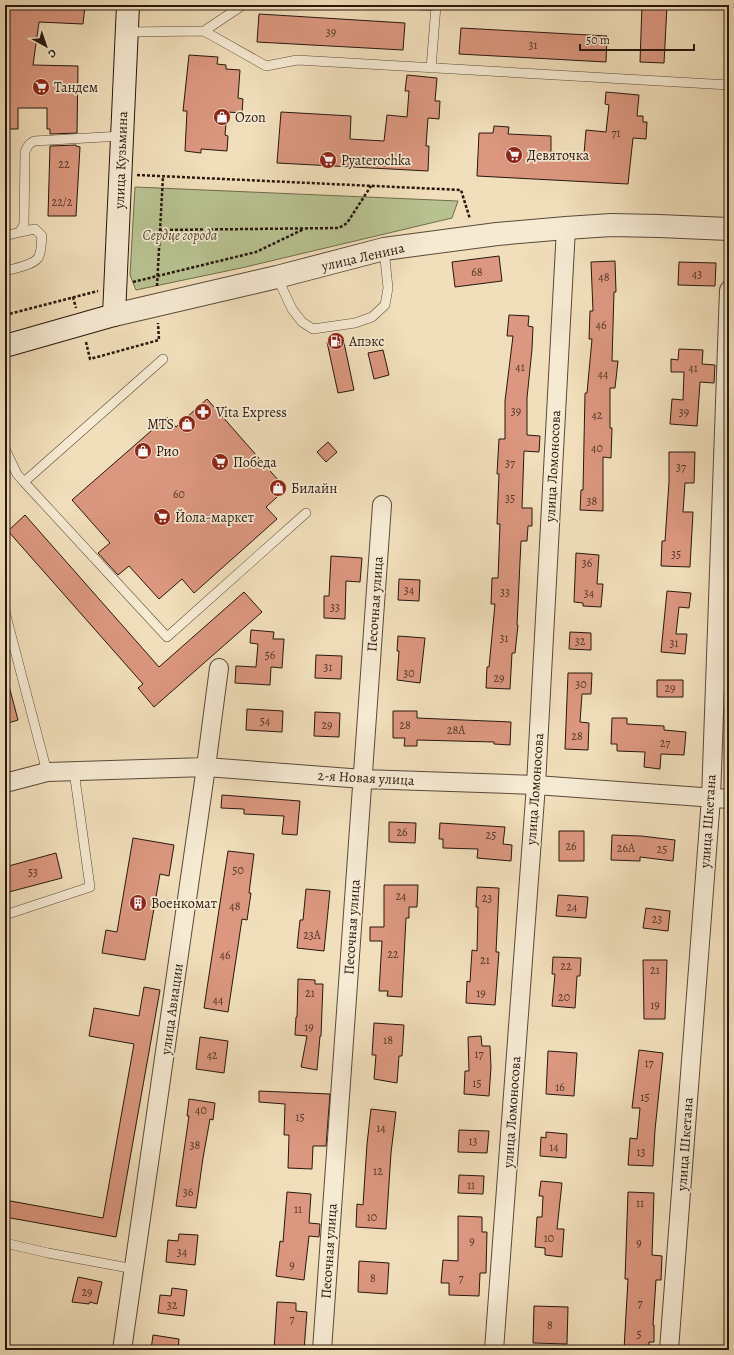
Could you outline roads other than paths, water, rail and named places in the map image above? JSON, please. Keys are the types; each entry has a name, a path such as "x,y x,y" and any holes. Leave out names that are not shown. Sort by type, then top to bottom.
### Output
{"street":[{"name":"улица Кузьмина","path":"114,315 128,5"},
{"name":"улица Ленина","path":"5,346 114,315 277,277 384,249 497,234 611,225 729,229"},
{"name":"улица Ломоносова","path":"494,1350 536,785 566,228"},
{"name":"улица Шкетана","path":"669,1350 711,798 729,290"},
{"name":"Песочная улица","path":"322,1350 382,505"},
{"name":"улица Авиации","path":"122,1350 219,668"},
{"name":"2-я Новая улица","path":"5,783 47,772 206,767 363,779 536,785 729,799"}],"lane":[{"path":"204,31 243,5"},
{"path":"417,5 436,6 431,68"},
{"path":"127,32 204,31 266,66 297,60 729,85"},
{"path":"20,232 24,224 25,152 30,143 34,141 122,136"},
{"path":"5,236 35,229 42,236 41,249 38,259 28,264 5,271"},
{"path":"277,277 292,309 302,322 313,329 355,322 372,317 385,304 388,288 384,249"},
{"path":"24,482 163,359"},
{"path":"5,449 18,474 24,482 167,637 306,513"},
{"path":"5,612 47,772"},
{"path":"5,915 90,887 74,771"},
{"path":"5,1243 48,1253 134,1268"}],"place":[{"name":"Тандем","path":"41,87"},
{"name":"Ozon","path":"222,117"},
{"name":"Девяточка","path":"514,155"},
{"name":"Pyaterochka","path":"328,160"},
{"name":"Апэкс","path":"336,341"},
{"name":"Vita Express","path":"203,412"},
{"name":"MTS","path":"187,424"},
{"name":"Рио","path":"143,451"},
{"name":"Победа","path":"220,462"},
{"name":"Билайн","path":"278,488"},
{"name":"Йола-маркет","path":"162,517"},
{"name":"Военкомат","path":"138,903"}],"park label":[{"name":"Сердце города","path":"180,235"}]}
